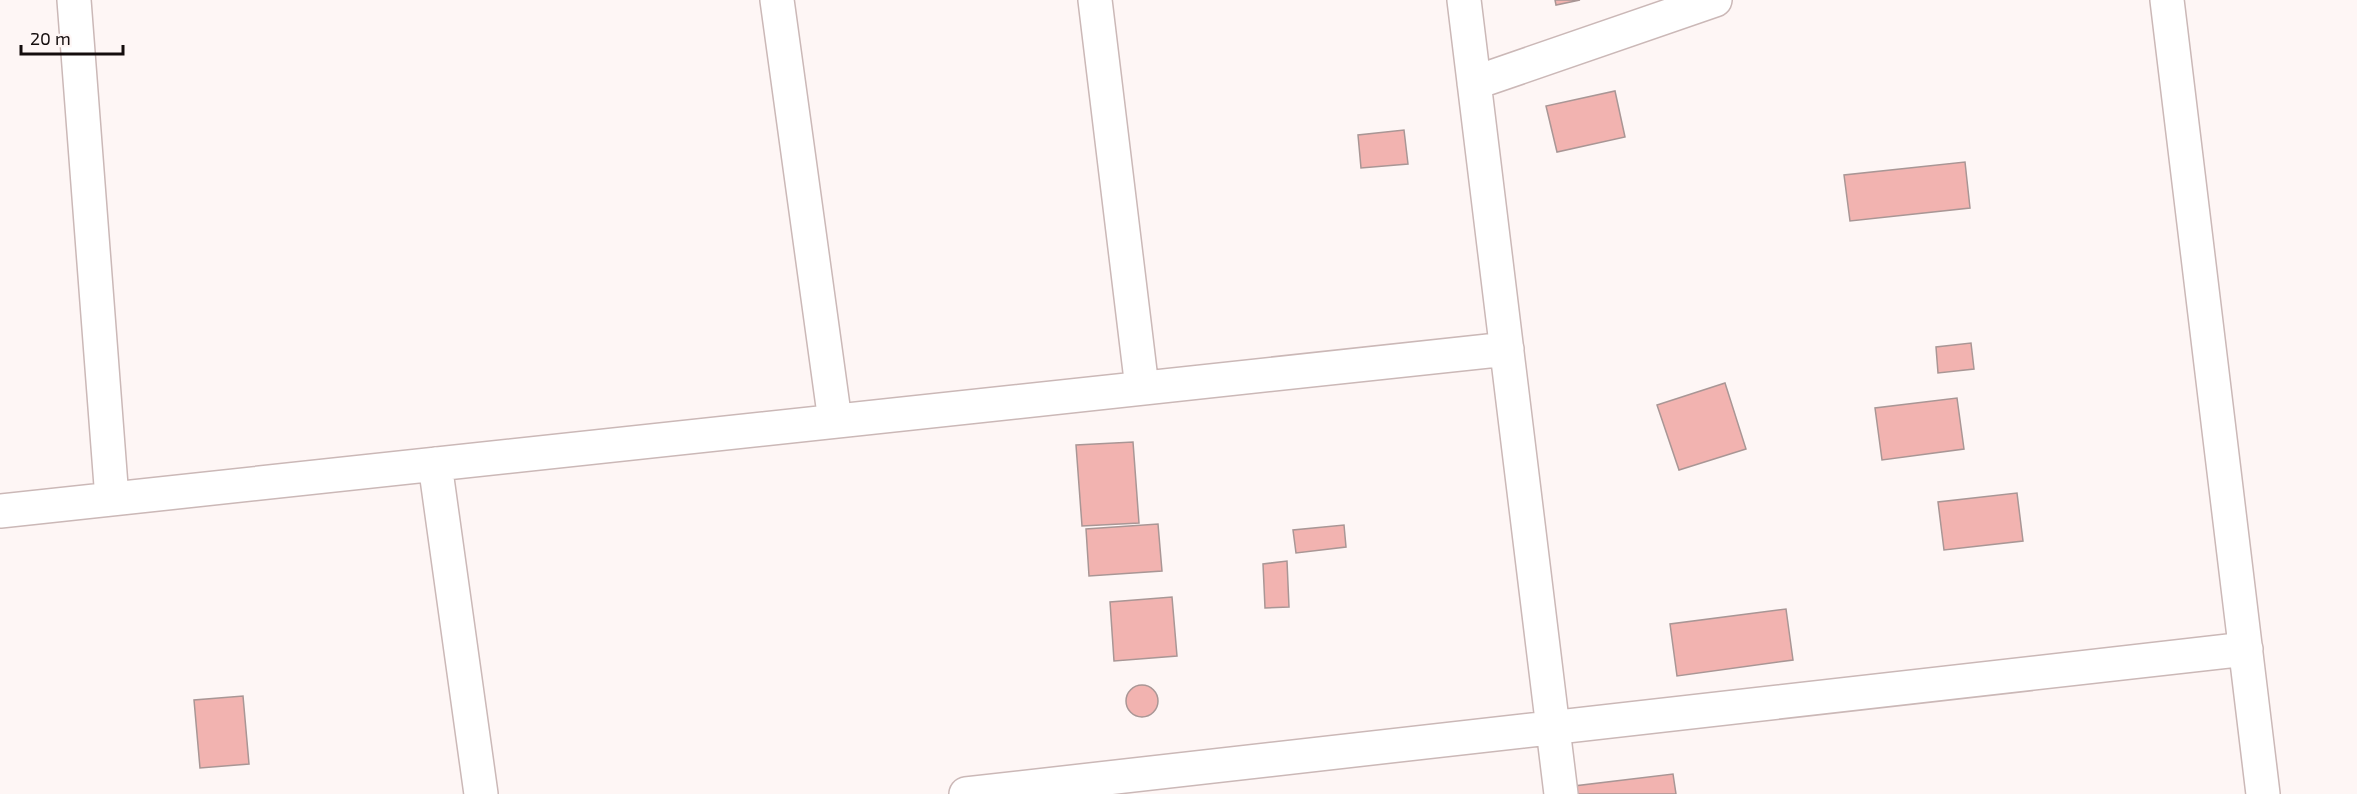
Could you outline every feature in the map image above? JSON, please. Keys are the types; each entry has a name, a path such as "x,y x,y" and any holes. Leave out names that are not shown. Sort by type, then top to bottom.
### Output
{"street":[{"path":"74,0 112,499"},
{"path":"777,0 835,421"},
{"path":"1095,0 1142,388"},
{"path":"1464,0 1561,794"},
{"path":"1474,83 1715,0"},
{"path":"2167,0 2263,794"},
{"path":"0,511 1507,349"},
{"path":"435,464 481,794"},
{"path":"966,794 2246,649"}],"building":[{"path":"1555,0 1580,0 1556,5"},
{"path":"1615,91 1625,137 1557,152 1546,106"},
{"path":"1404,130 1408,164 1361,168 1358,135"},
{"path":"1965,162 1970,208 1850,221 1844,175"},
{"path":"1971,343 1974,369 1938,373 1936,347"},
{"path":"1725,383 1746,449 1679,470 1657,405"},
{"path":"1957,398 1964,449 1882,460 1875,408"},
{"path":"1133,442 1139,523 1082,526 1076,445"},
{"path":"2017,493 2023,541 1944,550 1938,502"},
{"path":"1158,524 1162,571 1089,576 1086,529"},
{"path":"1344,525 1346,547 1296,553 1293,530"},
{"path":"1287,561 1289,607 1265,608 1263,564"},
{"path":"1172,597 1177,656 1114,661 1110,602"},
{"path":"1786,609 1793,660 1677,676 1670,624"},
{"path":"1142,685 1153,690 1158,701 1153,712 1142,717 1131,712 1126,701 1131,690"},
{"path":"243,696 249,764 200,768 194,700"},
{"path":"1673,774 1676,794 1575,794 1574,786"}]}
